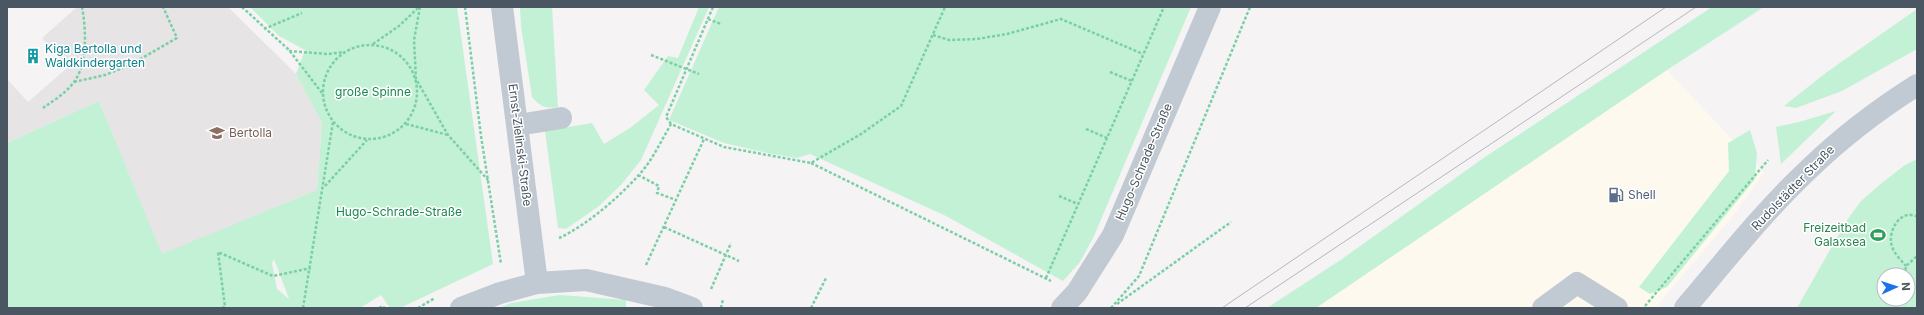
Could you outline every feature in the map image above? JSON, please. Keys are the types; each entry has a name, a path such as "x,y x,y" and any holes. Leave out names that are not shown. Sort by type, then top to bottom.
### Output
{"street":[{"name":"Ernst-Zielinski-Straße","path":"502,7 537,283"},
{"name":"Hugo-Schrade-Straße","path":"1062,308 1077,292 1113,235 1210,7"},
{"name":"Rudolstädter Straße","path":"1685,308 1744,238 1808,169 1842,139 1917,85"},
{"path":"518,125 561,118"},
{"path":"461,308 500,293 537,283 586,280 665,298 692,308"},
{"path":"1543,308 1577,283 1618,308"}],"path":[{"path":"43,108 56,99 74,82 81,67 84,52 82,7"},
{"path":"74,82 105,75 130,65 177,38 163,7"},
{"path":"242,7 264,29 289,50 323,93"},
{"path":"372,44 399,26 420,7"},
{"path":"420,7 414,40 416,79 417,95 414,110 406,124 394,133 381,138 368,140 354,137 343,131 333,122 326,108 323,93 325,77 333,63 345,52 358,46 372,44 387,47 400,55 410,66 416,79 448,135 488,181"},
{"path":"465,7 501,268"},
{"path":"713,7 666,117 671,124 724,147 811,163 1077,292"},
{"path":"811,163 861,134 901,106 945,7"},
{"path":"1046,278 1164,7"},
{"path":"1112,307 1139,276 1250,7"},
{"path":"264,29 302,13"},
{"path":"708,19 720,24"},
{"path":"933,35 949,40 977,39 1007,34 1061,19 1143,54"},
{"path":"289,50 328,54 345,52"},
{"path":"651,55 699,74"},
{"path":"1110,72 1132,81"},
{"path":"303,308 311,268 333,122"},
{"path":"406,124 448,135"},
{"path":"558,238 574,231 621,193 647,164 671,124"},
{"path":"1086,129 1107,138"},
{"path":"644,271 704,139"},
{"path":"324,187 368,140"},
{"path":"1644,308 1768,160"},
{"path":"638,175 659,186 657,193 676,200"},
{"path":"1059,196 1078,204"},
{"path":"1917,216 1908,215 1898,220 1893,230 1891,243 1898,256 1906,266 1917,256"},
{"path":"1112,307 1231,222"},
{"path":"664,227 739,261"},
{"path":"709,293 731,243"},
{"path":"222,308 225,307 218,252 273,276 311,268"},
{"path":"811,308 826,278"},
{"path":"418,308 438,297"},
{"path":"721,308 724,299"},
{"path":"379,308 383,306 384,308"}],"shaded area":[{"name":"Bertolla","path":"77,7 228,7 296,74 322,123 317,190 162,255 99,101 7,143 7,79 28,102 68,67 42,38"},
{"name":"Shell","path":"1667,70 1764,173 1732,217 1655,308 1315,308"}],"green space":[{"name":"Hugo-Schrade-Straße","path":"250,7 457,7 493,264 400,308 390,308 381,295 360,308 7,308 7,143 99,101 162,254 317,190 322,123 296,74 305,50 279,36","holes":["274,259 289,299 277,289 272,263"]},
{"path":"520,7 552,7 558,107 550,108 543,106 537,103 532,97 521,26"},
{"path":"699,7 709,7 641,160 621,185 599,206 566,229 558,228 545,131 592,123 604,144 630,128 659,105 644,90 668,56 678,58"},
{"path":"719,7 1191,7 1094,236 1080,262 1063,281 946,216 810,154 797,158 724,143 669,120"},
{"path":"1712,7 1764,7 1667,70 1316,308 1267,308 1342,259 1485,157"},
{"path":"1917,9 1917,49 1842,91 1796,108 1784,106 1827,72"},
{"path":"1836,111 1781,164 1776,127"},
{"path":"1750,130 1757,153 1755,179 1667,287 1650,294 1639,287 1729,171 1728,143"},
{"name":"Freizeitbad Galaxsea","path":"1917,159 1917,308 1797,308 1847,220 1861,201 1905,165"},
{"path":"560,295 626,300 626,308 499,308 511,303"}],"tram line":[{"path":"1222,308 1666,7"},
{"path":"1245,308 1696,7"}],"place":[{"name":"Kiga Bertolla und Waldkindergarten","path":"33,56"},
{"name":"Bertolla","path":"217,133"},
{"name":"Shell","path":"1616,195"},
{"name":"Freizeitbad Galaxsea","path":"1878,235"}],"park label":[{"name":"große Spinne","path":"373,92"}]}
